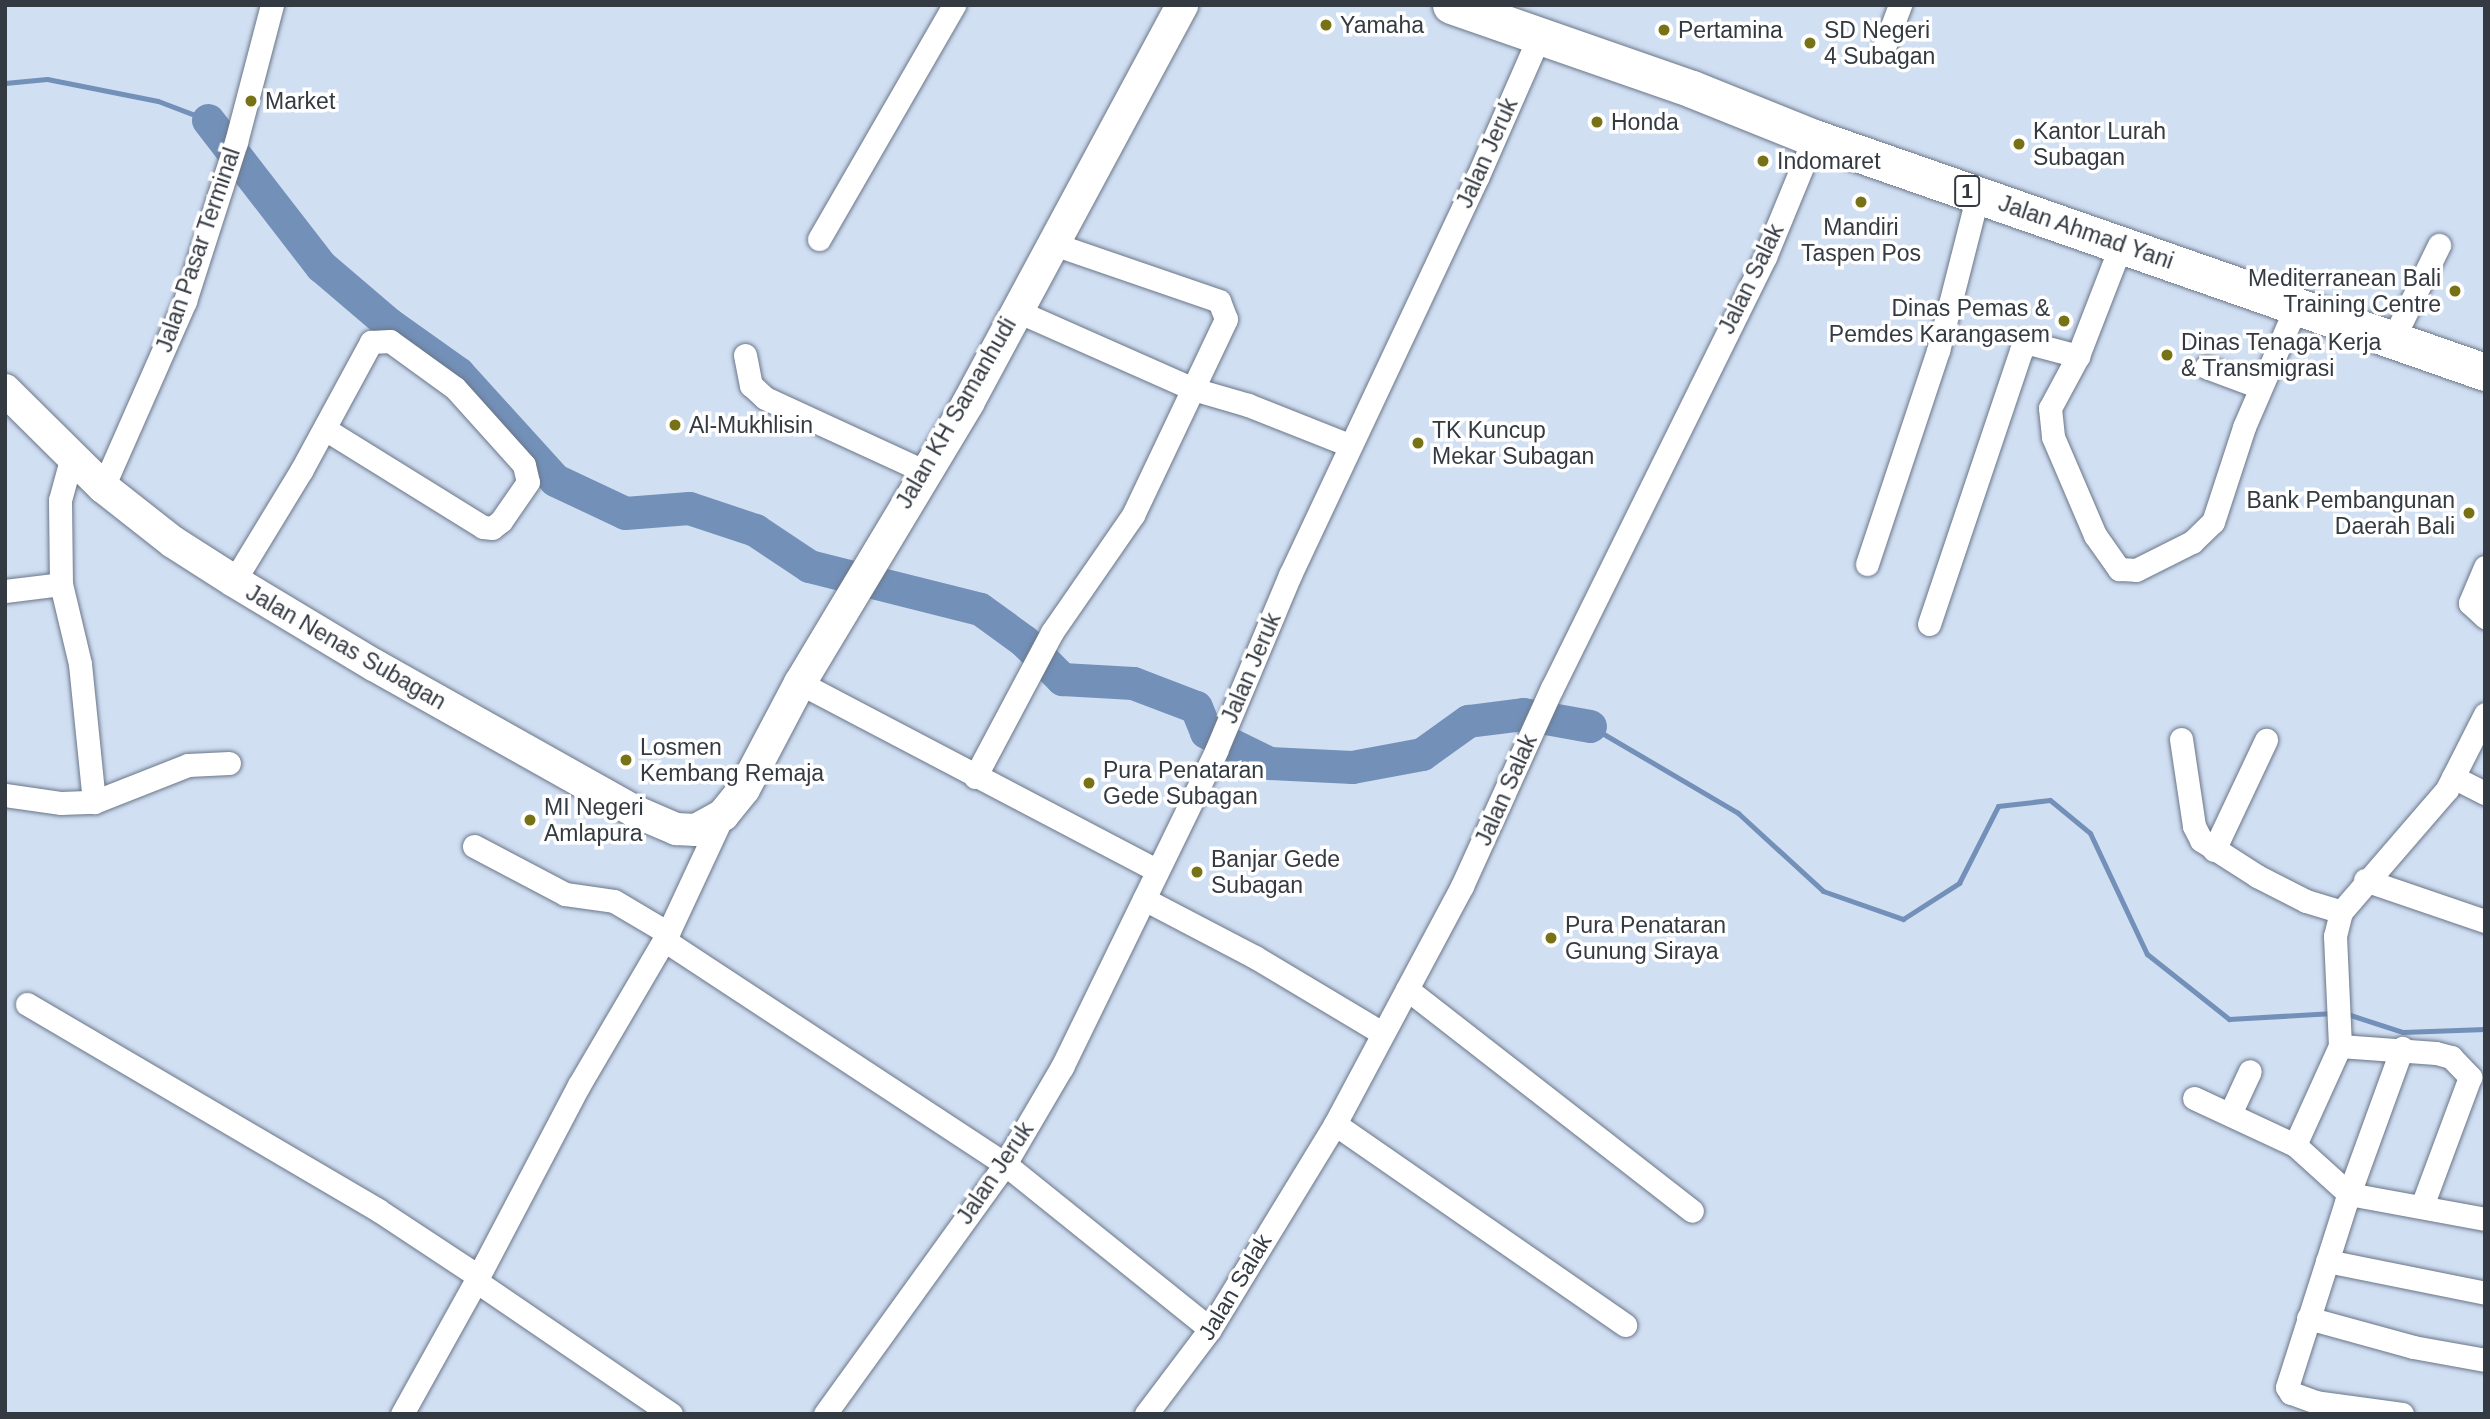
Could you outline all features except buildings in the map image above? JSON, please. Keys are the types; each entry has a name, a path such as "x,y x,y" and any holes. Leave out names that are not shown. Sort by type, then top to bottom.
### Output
{"highway":[{"name":"Jalan Ahmad Yani","path":"1451,5 1692,89 1814,138 2253,288 2296,307 2485,372"}],"main road":[{"name":"Jalan KH Samanhudi","path":"723,815 744,789 800,683 924,471 968,402 1015,310 1182,5"},
{"name":"Jalan Nenas Subagan","path":"5,390 103,487 173,542 374,666 653,820 676,829 696,830 723,815"}],"street":[{"name":"Jalan Pasar Terminal","path":"103,487 185,301 236,142 272,5"},
{"path":"819,239 954,5"},
{"path":"1883,50 1900,5"},
{"name":"Jalan Jeruk","path":"825,1414 1004,1164 1062,1067 1216,751 1349,445 1478,178 1539,37"},
{"name":"Jalan Salak","path":"1146,1414 1210,1329 1335,1124 1407,989 1502,805 1552,688 1765,257 1814,138"},
{"path":"1867,564 1938,351 1978,194"},
{"path":"975,777 1052,632 1133,515 1226,318 1219,301 1053,244"},
{"path":"2121,245 2078,356 2050,408 2050,422 2095,535 2113,564 2125,571 2192,542 2213,522 2260,387 2296,307"},
{"path":"2392,341 2439,245"},
{"path":"1015,310 1193,389 1248,404 1349,445"},
{"path":"233,580 325,429 364,350 371,342 390,341 455,388 524,465 528,482 501,521 492,528 483,527 325,429"},
{"path":"1929,624 2021,351 2026,344 2033,344 2078,356"},
{"path":"746,355 751,385 765,398 924,471"},
{"path":"2206,367 2260,387"},
{"path":"72,456 60,500 61,584 80,664 94,802"},
{"path":"2478,612 2470,598 2485,567"},
{"path":"5,591 61,584"},
{"path":"800,683 1156,870"},
{"path":"2295,1145 2339,1041 2335,936 2341,912 2365,880 2432,809 2453,777 2485,714"},
{"path":"2181,739 2194,826 2201,840 2214,850 2306,901 2341,912"},
{"path":"2214,850 2266,740"},
{"path":"5,795 61,803 94,802 188,765 229,762"},
{"path":"2453,777 2485,793"},
{"path":"402,1414 579,1085 666,936 723,815"},
{"path":"474,846 565,894 614,901 1004,1164 1210,1329"},
{"path":"2365,880 2485,921"},
{"path":"1144,899 1255,957 1382,1033"},
{"path":"1407,989 1692,1212"},
{"path":"27,1004 378,1210 671,1414"},
{"path":"2339,1041 2451,1057 2470,1077 2470,1087 2422,1206"},
{"path":"2402,1048 2349,1194 2287,1387 2312,1408 2402,1414"},
{"path":"2230,1114 2250,1071"},
{"path":"2194,1098 2295,1145 2349,1194 2485,1219"},
{"path":"1335,1124 1625,1325"},
{"path":"2327,1261 2485,1293"},
{"path":"2308,1318 2413,1347 2485,1360"}],"waterway":[{"path":"5,83 47,79 158,101 208,120"},
{"path":"208,120 321,266 389,324 458,373 555,480 625,513 689,508 755,530 809,566 980,609 1024,641 1062,679 1133,683 1196,707 1206,732 1269,763 1352,767 1422,754 1468,721 1523,714 1590,726"},
{"path":"1590,726 1738,813 1823,891 1903,919 1959,883 1998,806 2050,800 2090,833 2147,954 2229,1019 2334,1013"},
{"path":"2344,1013 2403,1032 2485,1029"}],"place":[{"name":"Yamaha","path":"1326,25"},
{"name":"Pertamina","path":"1664,30"},
{"name":"SD Negeri 4 Subagan","path":"1810,43"},
{"name":"Market","path":"251,101"},
{"name":"Honda","path":"1597,122"},
{"name":"Kantor Lurah Subagan","path":"2019,144"},
{"name":"Indomaret","path":"1763,161"},
{"name":"Mandiri Taspen Pos","path":"1861,202"},
{"name":"Mediterranean Bali Training Centre","path":"2455,291"},
{"name":"Dinas Pemas & Pemdes Karangasem","path":"2064,321"},
{"name":"Dinas Tenaga Kerja & Transmigrasi","path":"2167,355"},
{"name":"Al-Mukhlisin","path":"675,425"},
{"name":"TK Kuncup Mekar Subagan","path":"1418,443"},
{"name":"Bank Pembangunan Daerah Bali","path":"2469,513"},
{"name":"Losmen Kembang Remaja","path":"626,760"},
{"name":"Pura Penataran Gede Subagan","path":"1089,783"},
{"name":"MI Negeri Amlapura","path":"530,820"},
{"name":"Banjar Gede Subagan","path":"1197,872"},
{"name":"Pura Penataran Gunung Siraya","path":"1551,938"}]}
